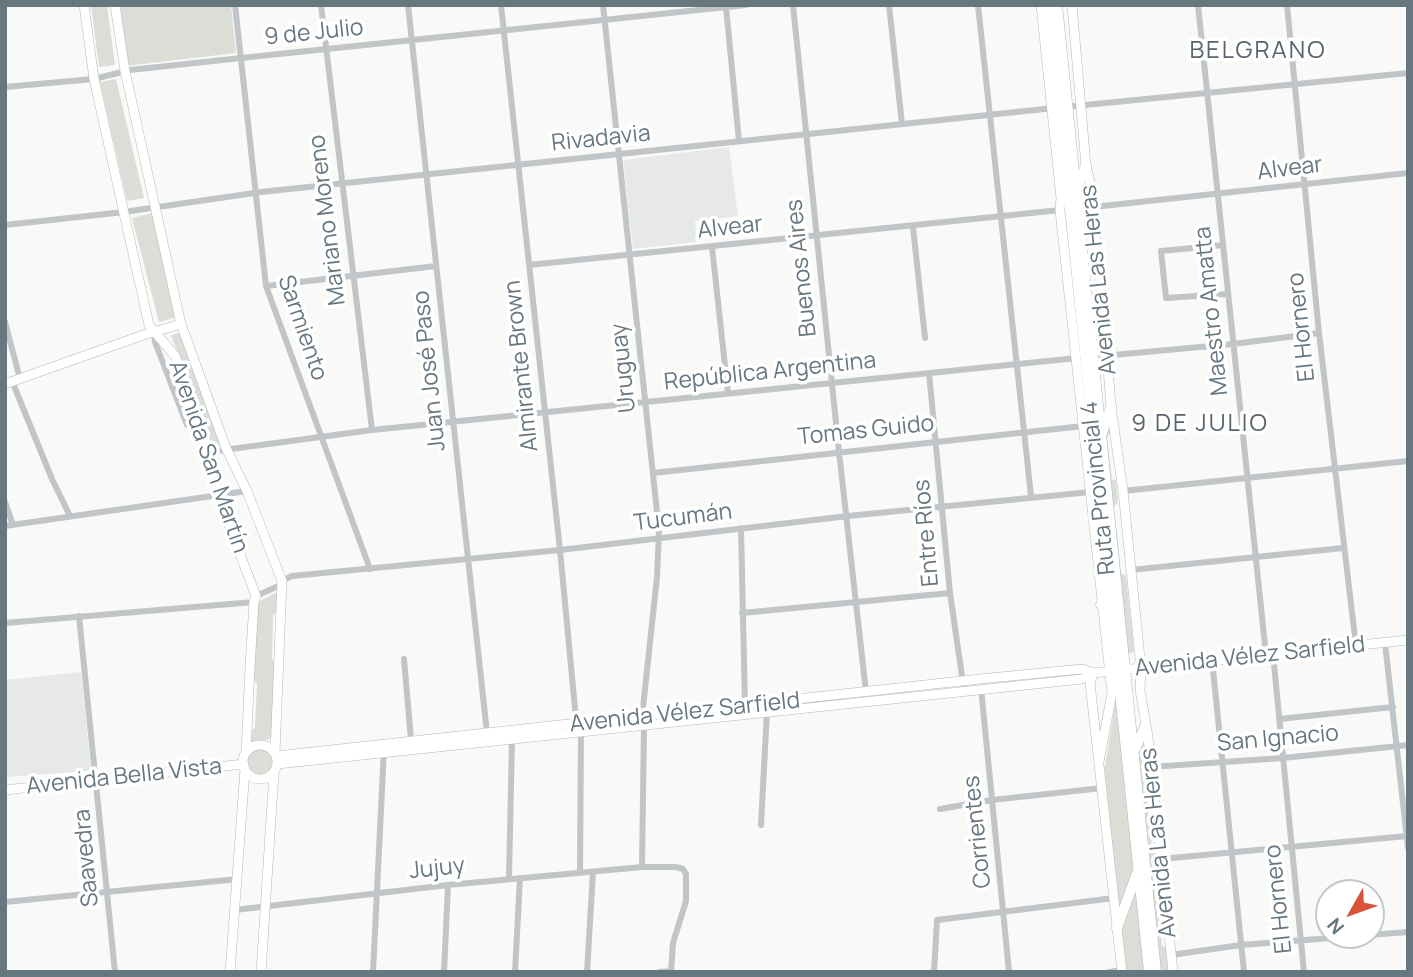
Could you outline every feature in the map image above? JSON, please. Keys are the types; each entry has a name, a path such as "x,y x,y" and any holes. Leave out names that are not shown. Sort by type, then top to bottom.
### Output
{"main road":[{"name":"Avenida San Martín","path":"85,5 94,79 149,325 175,356 190,391 209,452 217,494 255,599 246,753"},
{"name":"Avenida San Martín","path":"115,5 125,71 181,324 226,448 247,491 283,583 261,972"},
{"name":"Avenida Las Heras","path":"1041,5 1046,49 1059,108 1060,210 1085,357 1083,426 1101,605 1117,670 1099,762"},
{"name":"Ruta Provincial 4","path":"1049,5 1149,972"},
{"name":"Ruta Provincial 4","path":"1057,5 1059,108 1076,191 1085,357 1101,437 1117,670 1134,753 1156,972"},
{"name":"Avenida Las Heras","path":"1072,5 1111,407 1141,668 1140,691 1173,972"},
{"path":"1046,49 1052,29"},
{"path":"1076,191 1086,166"},
{"path":"12,381 181,324"},
{"path":"1101,437 1111,407"},
{"path":"1101,605 1109,583"},
{"name":"Avenida Vélez Sarfield","path":"275,761 867,697 1082,669 1093,673 1408,640"},
{"path":"1093,673 1090,683 1122,971"},
{"path":"1134,753 1145,727"},
{"name":"Avenida Vélez Sarfield","path":"384,748 411,740 487,733 512,736"},
{"path":"230,972 238,879 244,767 246,753 250,748 261,745 275,761 265,778 254,777 244,767"},
{"name":"Avenida Bella Vista","path":"5,790 97,778 244,767"},
{"path":"1117,928 1139,870"}],"street":[{"name":"Sarmiento","path":"235,5 266,286 370,569"},
{"name":"Mariano Moreno","path":"321,5 372,430"},
{"name":"Juan José Paso","path":"408,5 487,733"},
{"name":"Almirante Brown","path":"501,5 578,728 580,873"},
{"name":"Uruguay","path":"603,5 659,538 643,722 642,867"},
{"path":"659,5 660,14"},
{"name":"9 de Julio","path":"5,87 94,79 125,71 241,58 746,5"},
{"name":"Buenos Aires","path":"793,5 867,697"},
{"path":"889,5 902,124"},
{"path":"978,5 1031,496"},
{"name":"Maestro Amatta","path":"1198,5 1247,479 1270,655"},
{"name":"El Hornero","path":"1287,5 1319,333 1356,646"},
{"path":"726,7 739,141"},
{"path":"1081,106 1408,73"},
{"name":"Rivadavia","path":"5,225 124,212 256,192 1081,106"},
{"name":"Alvear","path":"1093,207 1408,173"},
{"name":"Alvear","path":"529,265 1060,210"},
{"path":"913,227 925,338"},
{"path":"1223,245 1161,251 1166,298 1227,293"},
{"path":"712,247 727,393"},
{"path":"266,286 436,267"},
{"path":"5,322 12,381 51,479 70,516"},
{"path":"154,332 155,342 187,425"},
{"name":"República Argentina","path":"209,452 372,430 1017,363 1233,344 1319,333"},
{"name":"Entre Ríos","path":"929,373 950,593 963,685"},
{"name":"Tomas Guido","path":"653,473 1083,426"},
{"path":"1122,491 1408,461"},
{"path":"5,502 9,526 247,491"},
{"name":"Tucumán","path":"5,622 255,599 292,576 560,550 1031,496 1090,492"},
{"path":"741,528 745,710"},
{"path":"1131,570 1343,548"},
{"path":"742,613 950,593"},
{"name":"Saavedra","path":"79,616 116,972"},
{"path":"1385,643 1408,848"},
{"name":"El Hornero","path":"1270,655 1279,719 1304,972"},
{"path":"404,659 411,740"},
{"path":"1212,660 1244,972"},
{"name":"Corrientes","path":"980,683 1009,972"},
{"path":"1279,719 1393,707"},
{"path":"761,825 766,708"},
{"path":"509,879 512,736"},
{"name":"San Ignacio","path":"1151,767 1283,758 1408,745"},
{"path":"373,972 384,748"},
{"path":"940,809 992,800 1102,788"},
{"path":"1161,859 1407,836"},
{"name":"Jujuy","path":"235,910 509,879 642,867 676,867 683,869 686,874 686,901 673,943 671,971"},
{"path":"587,972 593,872"},
{"path":"515,972 520,878"},
{"path":"5,902 238,879"},
{"path":"444,972 448,885"},
{"path":"934,972 937,920 1114,898"},
{"path":"1171,955 1241,945 1408,932"},
{"path":"660,972 671,971"},
{"path":"1109,972 1122,971"}],"shaded area":[{"path":"91,5 107,5 115,65 99,67"},
{"path":"120,5 231,5 236,53 126,66"},
{"path":"116,79 144,198 127,201 100,82"},
{"path":"729,147 738,216 695,221 697,242 633,249 623,160"},
{"path":"152,213 180,316 159,322 132,218"},
{"path":"179,333 224,445 213,447 171,335"},
{"path":"1110,423 1111,432 1107,437 1112,479 1116,481 1118,502 1114,506 1121,573 1126,576 1134,650 1131,654 1127,650 1104,437"},
{"path":"275,593 278,595 278,612 273,615 272,658 276,666 271,736 268,740 250,741 250,731 255,728 257,684 254,680 258,602"},
{"path":"81,672 91,771 5,777 5,680"},
{"path":"1117,691 1136,867 1120,913 1104,773"},
{"path":"1144,736 1149,776 1145,780 1149,821 1154,821 1150,824 1152,848 1156,849 1158,870 1154,873 1155,885 1160,886 1156,890 1162,946 1166,948 1169,972 1160,972 1136,755"},
{"path":"260,749 269,753 273,762 269,771 260,775 251,771 247,762 251,753"},
{"path":"1136,888 1147,972 1125,972 1121,932"}],"district":[{"name":"BELGRANO","path":"1258,51"},
{"name":"9 DE JULIO","path":"1200,424"}]}
